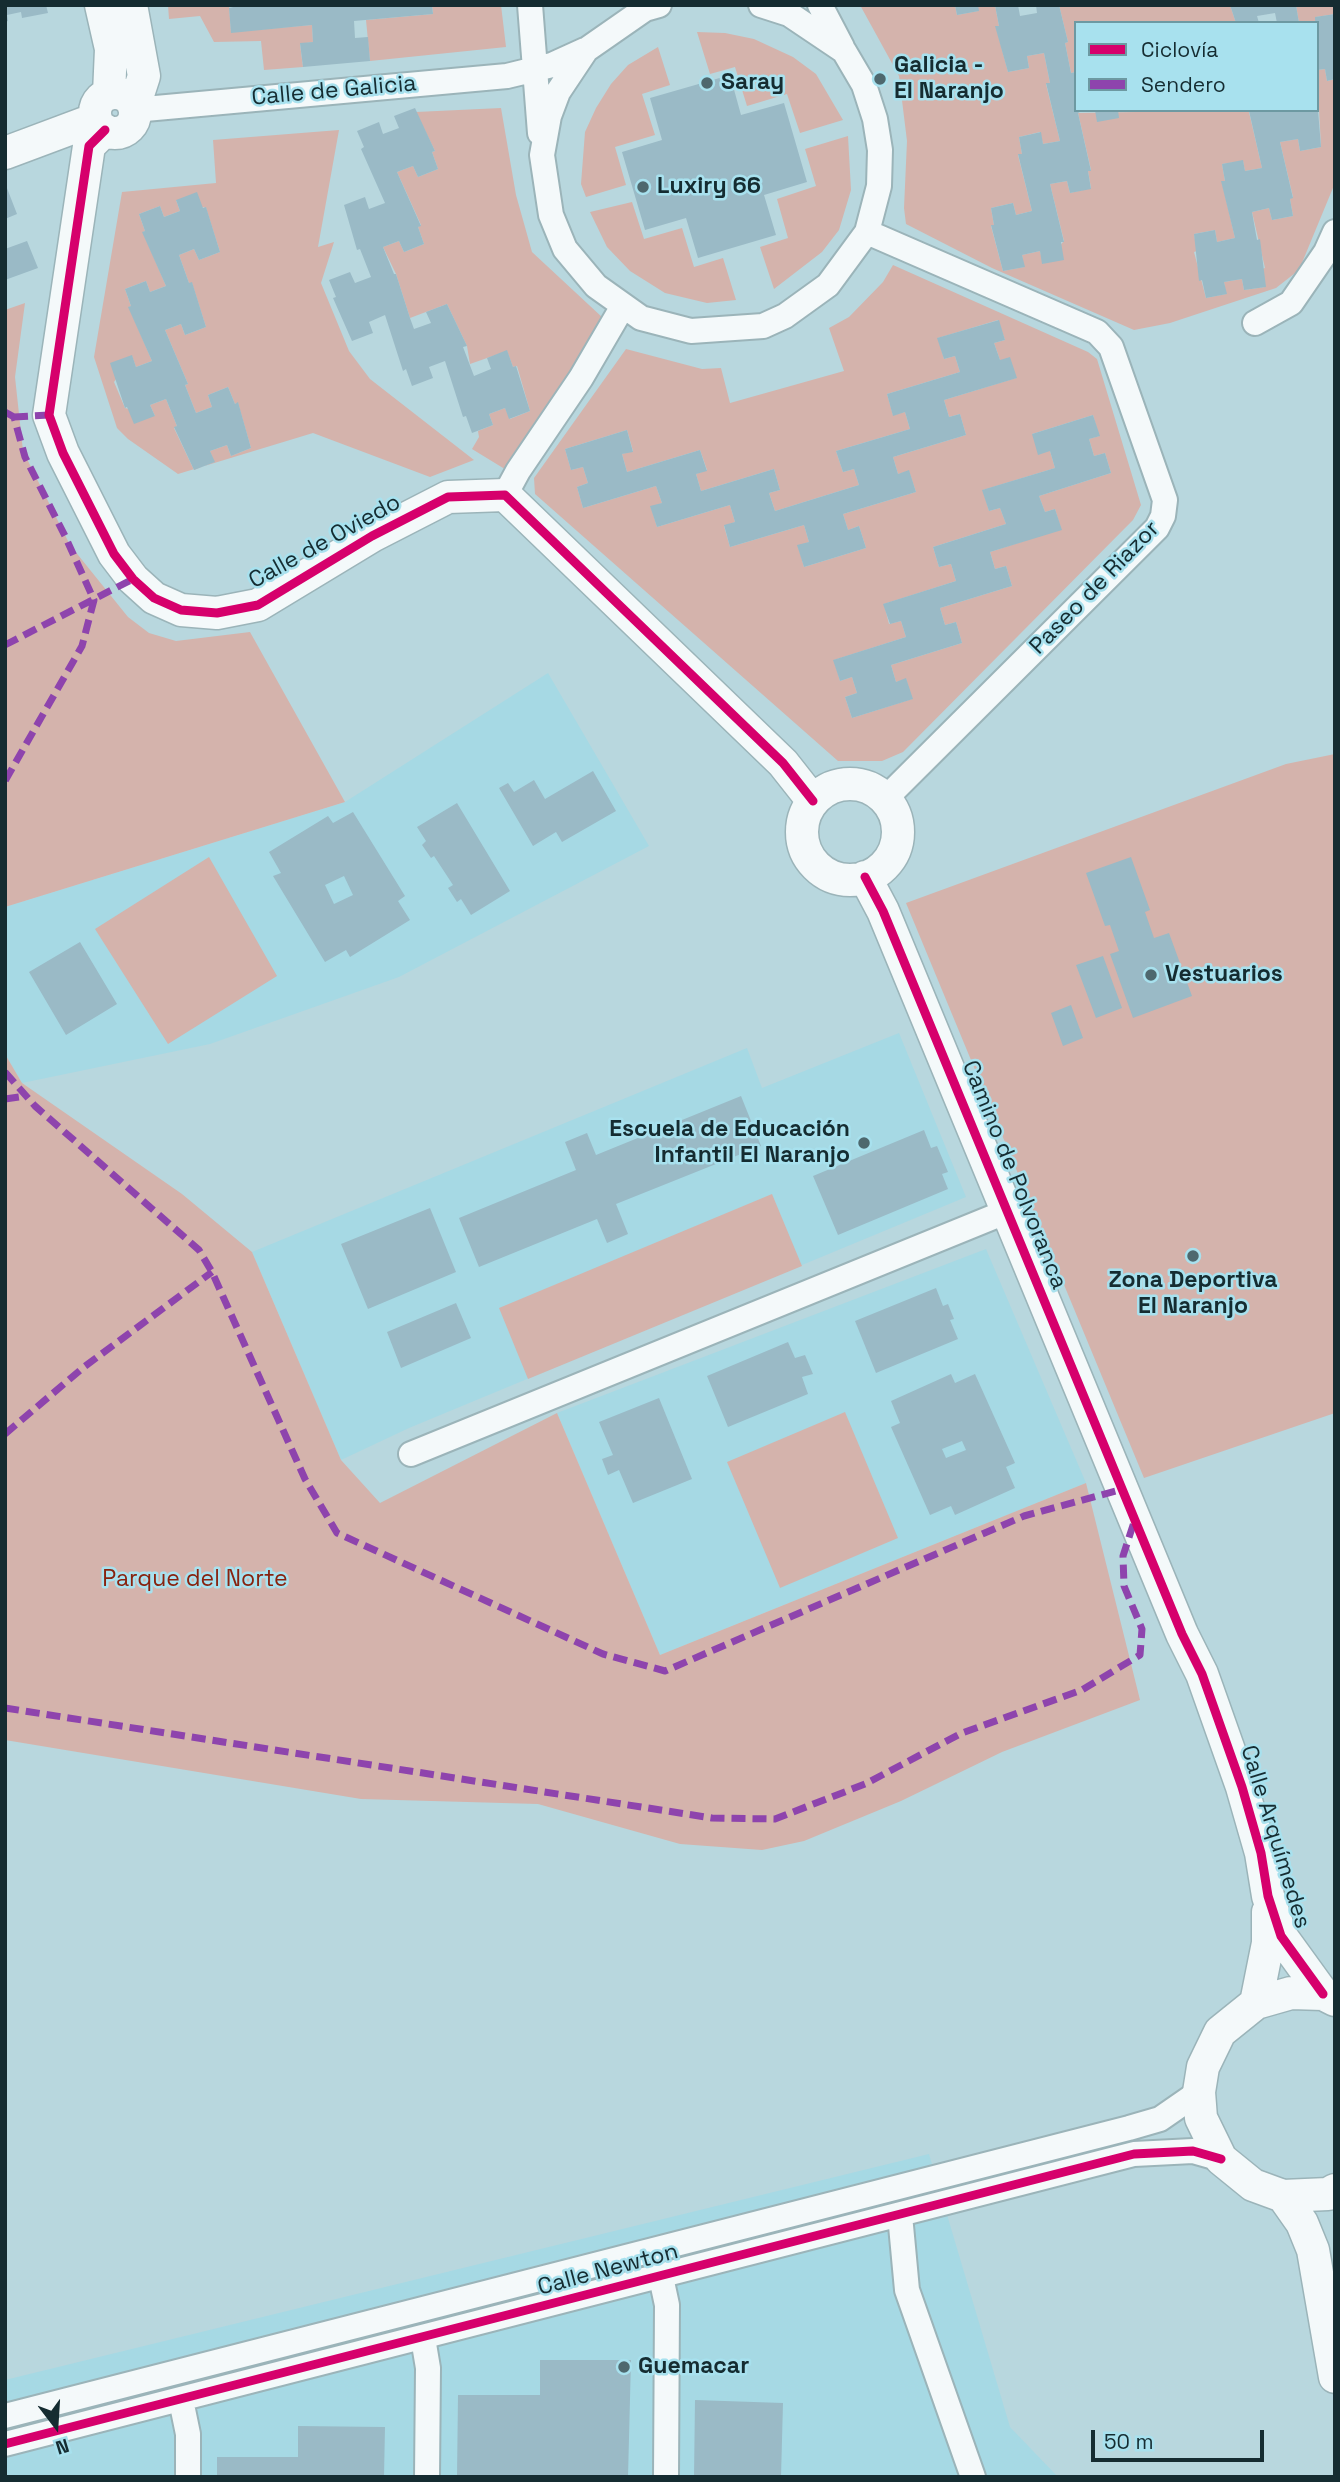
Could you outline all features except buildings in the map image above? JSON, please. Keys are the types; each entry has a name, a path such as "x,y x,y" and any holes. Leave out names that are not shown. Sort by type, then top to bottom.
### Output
{"street":[{"path":"5,153 116,112 111,48 101,5"},
{"name":"Calle de Oviedo","path":"131,5 144,76 89,146 49,415 63,453 114,554 133,579 155,598 181,610 217,613 258,605 372,536 448,497 505,495"},
{"path":"530,5 533,72 542,155 551,215 565,249 601,293 641,318 691,331 763,326 785,316 828,285 867,232 878,186 880,150 875,120 864,85 820,5"},
{"path":"542,155 549,116 558,92 586,50 645,9 659,5"},
{"path":"761,5 789,14 844,51"},
{"name":"Calle de Galicia","path":"116,112 533,72 586,50"},
{"name":"Paseo de Riazor","path":"867,232 1097,332 1111,347 1165,500 1163,516 1157,528 885,799"},
{"path":"1255,323 1291,303 1326,252 1335,232"},
{"path":"623,306 581,378 518,471 505,495 783,763 813,801"},
{"path":"855,784 871,788 885,799 896,817 896,846 881,869 854,880 831,876 812,862 802,834 804,817 813,801 834,786 855,784"},
{"name":"Camino de Polvoranca","path":"866,877 883,911 1123,1489"},
{"name":"Camino de Polvoranca","path":"411,1454 1008,1211"},
{"name":"Calle Arquímedes","path":"1123,1489 1207,1687 1242,1787 1261,1853 1268,1896 1281,1936 1329,1997"},
{"name":"Calle Arquímedes","path":"1256,2003 1268,1943 1268,1896"},
{"path":"1329,1997 1291,1993 1256,2003 1220,2032 1203,2067 1199,2092 1201,2118 1221,2159 1253,2185 1283,2196 1328,2194 1335,2190"},
{"name":"Calle Newton","path":"5,2416 1129,2128 1160,2119 1199,2092"},
{"name":"Calle Newton","path":"5,2444 1134,2154 1193,2151 1221,2159"},
{"path":"1283,2196 1302,2224 1313,2250 1335,2377"},
{"path":"900,2215 907,2290 973,2477"},
{"path":"661,2277 667,2305 666,2477"},
{"path":"423,2338 428,2368 427,2477"},
{"path":"181,2400 188,2434 188,2477"}],"shaded area":[{"path":"548,673 649,846 399,977 210,1044 22,1083 5,1054 5,907 345,802"},
{"path":"899,1033 966,1197 409,1428 341,1460 252,1252 747,1048 762,1088"},
{"path":"986,1249 1086,1483 660,1655 557,1413"},
{"path":"929,2154 1010,2427 1058,2477 5,2477 5,2380"}],"green space":[{"path":"168,5 229,5 231,32 312,25 313,42 300,44 303,67 264,70 261,41 214,42 200,16 169,19"},
{"path":"432,5 501,5 506,47 370,61 366,20 433,14"},
{"path":"860,5 955,5 957,15 978,11 978,5 995,5 999,26 996,27 1008,72 1029,68 1027,56 1044,53 1050,83 1046,84 1060,141 1043,144 1040,132 1019,137 1022,154 1018,155 1032,211 1016,215 1013,203 991,208 994,225 991,226 1003,271 1024,267 1022,255 1040,251 1043,264 1064,241 1050,184 1067,181 1070,193 1091,188 1088,171 1091,170 1078,113 1249,112 1262,168 1245,171 1243,161 1222,164 1225,181 1222,182 1235,238 1217,242 1215,230 1194,234 1197,251 1194,252 1206,298 1226,294 1224,282 1242,279 1244,290 1265,287 1262,269 1265,268 1252,212 1269,208 1272,220 1293,216 1290,199 1293,197 1280,142 1298,139 1300,151 1321,147 1319,70 1325,69 1327,81 1335,79 1335,183 1299,270 1276,288 1170,323 1134,330 992,268 906,224 904,208 907,141 899,76"},
{"path":"1059,5 1230,5 1235,21 1074,21 1074,72 1071,73 1065,43 1068,42"},
{"path":"1296,5 1335,5 1335,14 1316,17 1316,21 1299,21"},
{"path":"697,32 725,33 754,39 793,57 816,74 843,120 800,133 787,94 747,106 735,67 710,74"},
{"path":"658,47 670,85 642,94 655,135 615,147 626,185 586,197 581,184 585,132 596,108 611,84 628,65"},
{"path":"501,108 516,195 532,252 603,318 508,471 472,449 479,437 478,431 493,425 489,414 505,408 510,419 530,411 517,366 513,367 507,351 470,364 467,346 447,304 410,318 396,274 383,247 399,241 404,252 424,244 418,227 421,225 397,172 413,166 418,177 438,169 432,152 435,151 416,112"},
{"path":"339,130 318,247 334,242 321,283 349,351 370,379 474,460 430,477 313,433 203,466 214,462 210,451 227,445 231,456 251,448 238,403 235,404 228,387 208,395 212,407 196,413 185,385 188,384 165,330 181,324 185,335 206,327 192,283 189,283 179,255 194,249 199,260 220,252 206,208 176,200 180,211 164,217 160,206 139,214 145,231 143,232 166,286 150,292 146,281 125,289 131,306 129,307 152,361 136,367 132,356 114,382 125,408 155,416 150,405 166,399 177,426 174,428 194,469 178,474 128,439 117,428 94,357 122,192 216,183 213,140"},
{"path":"848,136 851,190 839,230 822,252 774,289 760,247 788,238 777,199 816,186 805,149"},
{"path":"632,202 644,239 682,228 694,267 723,258 736,300 707,303 665,293 630,271 607,247 590,212"},
{"path":"893,265 1088,352 1097,359 1141,505 1133,520 903,752 882,761 838,761 535,494 534,478 626,349 702,369 721,368 730,403 844,371 829,328 849,317 883,282","holes":["998,320 1005,340 994,343 1000,360 1016,378 944,400 949,417 960,414 966,435 893,457 898,474 909,471 916,492 843,514 848,530 859,526 866,548 804,567 798,546 809,542 804,525 730,547 724,526 735,522 730,505 657,527 651,507 662,503 656,486 583,508 577,487 588,483 583,467 571,470 565,449 627,430 633,451 622,454 627,472 700,450 707,470 696,474 701,491 774,469 780,490 769,493 775,511 859,485 854,469 843,472 836,451 910,429 905,412 893,415 887,394 960,372 955,356 944,359 938,338","1093,415 1099,436 1089,439 1094,456 1105,453 1111,473 1039,496 1045,512 1055,509 1061,529 990,552 995,569 1006,566 1012,586 940,608 945,625 956,622 962,643 891,665 896,682 906,679 912,699 852,718 845,697 857,693 852,677 840,681 834,660 906,637 901,621 889,624 884,604 956,581 951,564 939,567 933,547 1006,524 1000,508 989,511 983,490 1055,468 1050,451 1032,434"]},
{"path":"25,303 15,377 23,451 70,545 128,617 149,633 176,641 250,632 345,802 5,907 5,310"},
{"name":"Zona Deportiva El Naranjo","path":"1335,754 1335,1413 1144,1478 906,903 1286,764"},
{"path":"209,857 277,976 168,1044 95,929"},
{"name":"Parque del Norte","path":"5,1054 22,1083 182,1194 252,1252 341,1460 380,1503 557,1413 660,1655 1086,1483 1140,1700 1002,1752 901,1801 804,1841 762,1850 680,1844 538,1804 361,1799 5,1740"},
{"path":"772,1194 802,1266 528,1379 499,1308"},
{"path":"845,1412 898,1538 780,1588 727,1462"}],"marked path":[{"path":"5,412 14,417 25,457 94,600 82,646 5,781"},
{"path":"14,417 49,415"},
{"path":"5,645 133,579"},
{"path":"5,1072 35,1106 199,1250 212,1272 305,1479 337,1533 603,1654 665,1671 1024,1516 1123,1489"},
{"path":"5,1099 26,1096"},
{"path":"5,1434 84,1367 212,1272"},
{"path":"5,1708 712,1818 775,1819 865,1784 962,1733 1082,1690 1140,1655 1142,1629 1124,1586 1123,1556 1135,1519"}],"cycle path":[{"path":"105,130 89,146 49,415 63,453 114,554 133,579 154,598 181,610 217,613 258,605 372,536 448,497 505,495 783,763 813,801"},
{"path":"865,877 883,911 1182,1634 1202,1674 1242,1787 1261,1853 1268,1896 1281,1936 1323,1994"},
{"path":"5,2444 1134,2154 1193,2151 1221,2159"}],"place":[{"name":"Galicia - El Naranjo","path":"880,79"},
{"name":"Saray","path":"707,83"},
{"name":"Luxiry 66","path":"643,187"},
{"name":"Vestuarios","path":"1151,975"},
{"name":"Escuela de Educación Infantil El Naranjo","path":"864,1143"},
{"name":"Zona Deportiva El Naranjo","path":"1193,1256"},
{"name":"Guemacar","path":"624,2367"}]}
